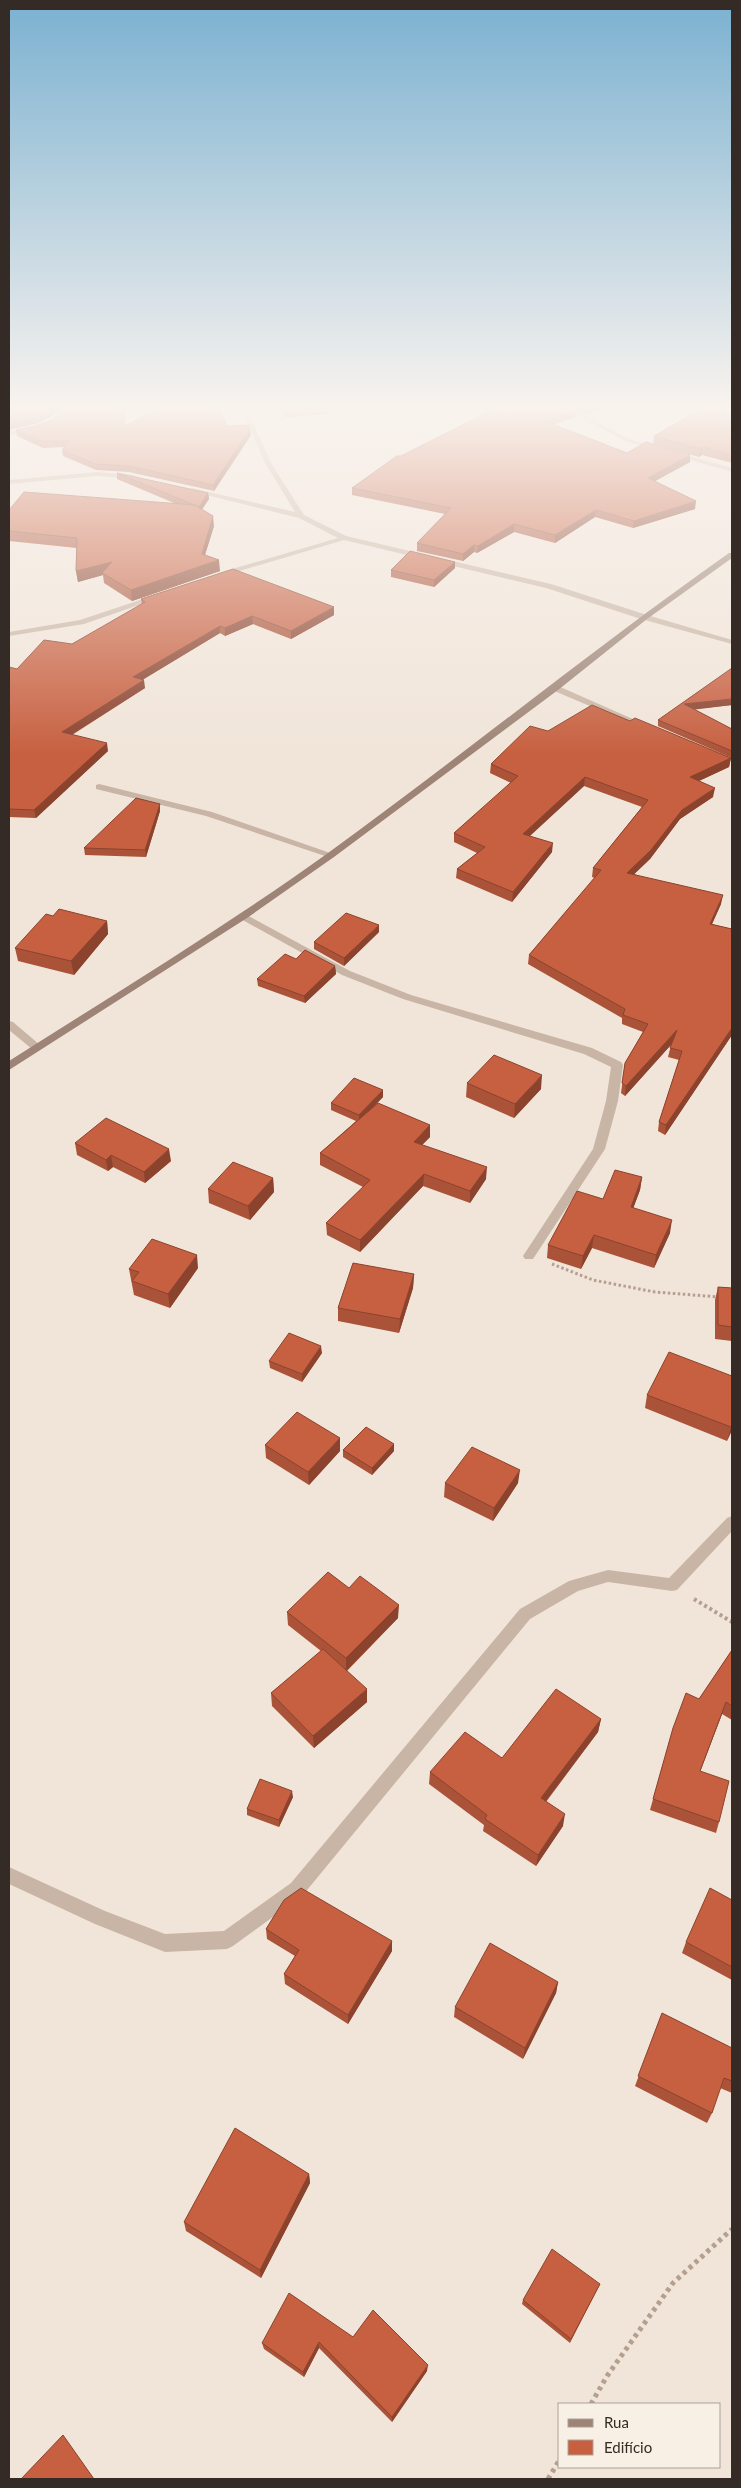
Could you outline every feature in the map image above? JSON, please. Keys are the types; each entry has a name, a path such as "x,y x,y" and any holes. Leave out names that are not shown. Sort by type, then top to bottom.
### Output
{"street":[{"path":"313,522 344,538 548,586 644,618 732,642"},
{"path":"214,578 344,538"},
{"path":"9,1066 243,916 331,855 555,688 644,618 732,555"},
{"path":"9,634 81,622 169,593"},
{"path":"555,688 654,730"},
{"path":"98,787 209,814 331,855"},
{"path":"243,916 346,973 407,997 588,1051 617,1065 612,1101 599,1149 529,1256"},
{"path":"9,1024 36,1047"},
{"path":"9,1875 101,1918 165,1943 227,1940 297,1889 525,1614 574,1586 608,1576 672,1585 732,1522"}],"path":[{"path":"529,1256 593,1280 655,1292 727,1297"},
{"path":"672,1585 732,1622"},
{"path":"592,2403 606,2376 673,2283 732,2229"},
{"path":"548,2479 558,2462"}],"building":[{"path":"9,522 211,522 202,554 219,560 131,590 102,573 112,562 76,571 77,538 9,531"},
{"path":"437,522 576,522 555,535 514,524 478,546 474,545 463,554 417,543"},
{"path":"410,551 455,562 434,580 391,570"},
{"path":"233,569 334,607 291,631 252,616 225,628 220,626 133,677 144,680 62,732 107,743 34,810 9,809 9,667 17,669 44,640 72,644 145,602 141,599"},
{"path":"732,668 732,699 684,704 732,729 732,751 658,720"},
{"path":"592,705 630,721 635,718 731,758 690,777 715,788 682,810 651,850 627,873 723,895 710,924 732,929 732,1028 666,1125 659,1122 682,1051 670,1048 677,1030 626,1086 622,1083 625,1063 648,1024 623,1015 625,1009 529,955 601,870 593,868 648,800 585,777 523,834 553,843 513,892 457,869 485,847 454,833 518,776 491,764 530,726 548,731"},
{"path":"136,798 160,804 145,850 84,848"},
{"path":"59,909 107,921 71,961 15,948 46,914 53,916"},
{"path":"346,913 379,925 344,958 314,942"},
{"path":"305,950 335,966 304,996 257,979 285,954 296,959"},
{"path":"494,1055 542,1075 515,1104 467,1083"},
{"path":"354,1078 383,1090 359,1115 331,1103"},
{"path":"378,1103 430,1125 414,1142 487,1167 470,1191 424,1174 360,1240 326,1223 370,1180 320,1153"},
{"path":"106,1118 169,1149 144,1172 111,1155 106,1160 75,1143"},
{"path":"233,1162 273,1178 248,1206 208,1189"},
{"path":"615,1170 642,1177 631,1207 672,1220 656,1255 594,1235 583,1256 548,1245 577,1191 603,1199"},
{"path":"152,1239 197,1255 168,1294 132,1281 139,1272 129,1269"},
{"path":"353,1263 414,1274 400,1319 338,1308"},
{"path":"718,1287 732,1288 732,1327 718,1325"},
{"path":"289,1333 321,1346 302,1374 269,1361"},
{"path":"669,1352 732,1376 731,1427 647,1395"},
{"path":"297,1412 340,1438 308,1472 265,1445"},
{"path":"366,1427 394,1444 372,1468 343,1450"},
{"path":"472,1447 520,1470 494,1508 445,1483"},
{"path":"328,1572 349,1588 360,1576 399,1605 346,1658 287,1612"},
{"path":"323,1649 367,1689 313,1736 271,1693"},
{"path":"732,1650 732,1706 726,1702 700,1771 729,1781 719,1822 653,1799 673,1728 686,1693 699,1699"},
{"path":"556,1689 601,1719 541,1798 565,1814 538,1855 485,1819 487,1815 430,1772 465,1732 502,1758"},
{"path":"260,1779 292,1791 279,1820 247,1809"},
{"path":"301,1888 392,1941 348,2015 284,1974 299,1950 266,1929 284,1900"},
{"path":"710,1888 732,1900 732,1967 686,1942"},
{"path":"490,1943 558,1982 525,2048 455,2007"},
{"path":"662,2013 732,2048 732,2081 724,2078 712,2113 638,2076"},
{"path":"235,2128 309,2174 260,2270 184,2222"},
{"path":"552,2249 600,2284 571,2339 523,2300"},
{"path":"289,2293 353,2337 373,2310 428,2365 392,2417 319,2342 303,2372 262,2343"},
{"path":"63,2435 94,2479 21,2479"}]}
